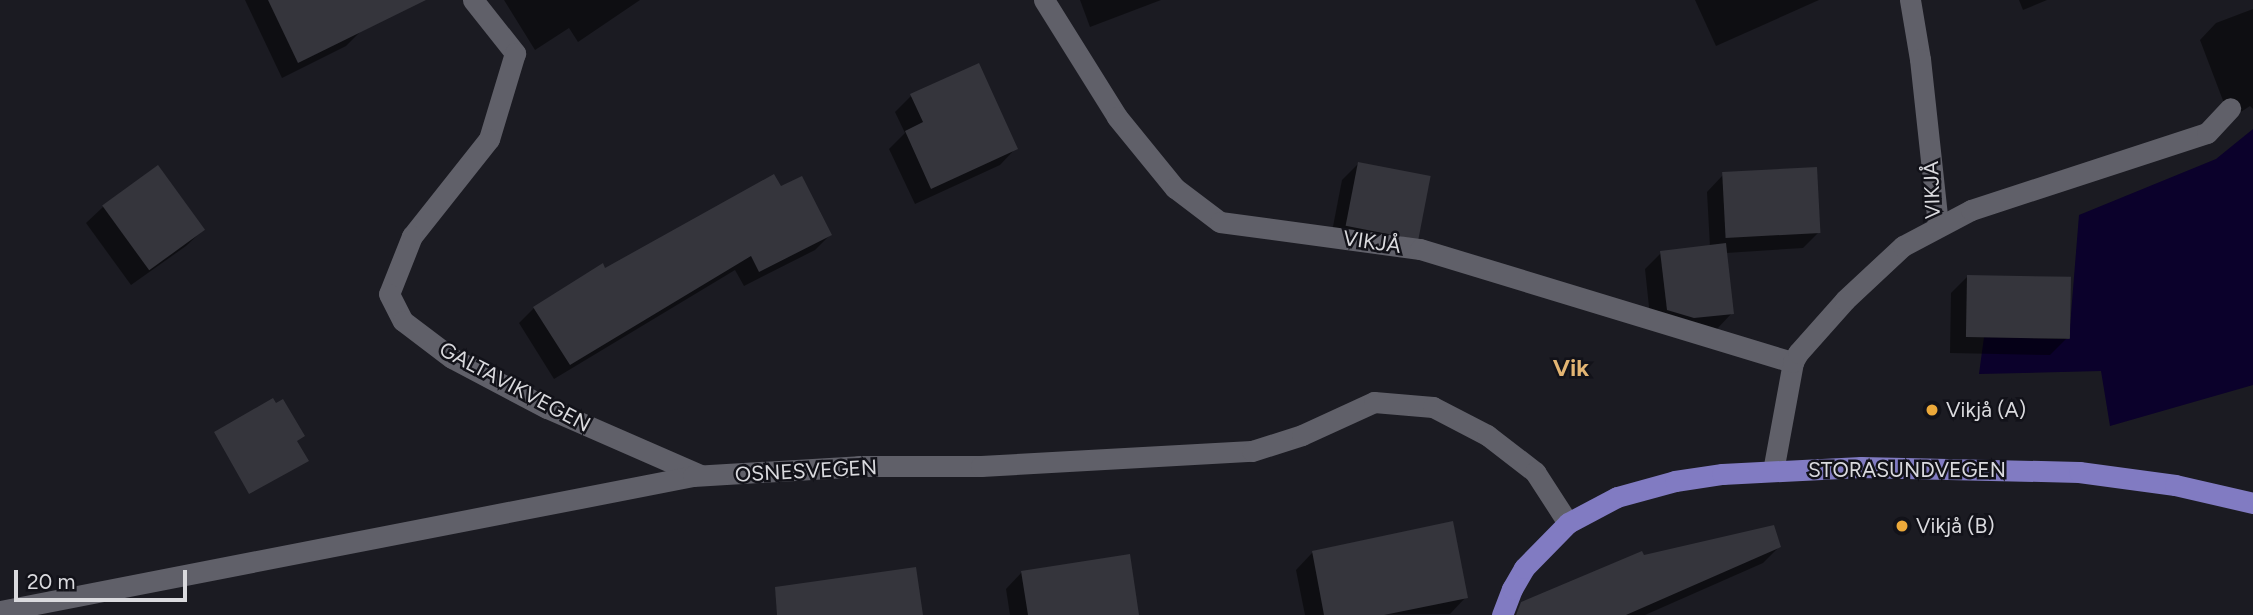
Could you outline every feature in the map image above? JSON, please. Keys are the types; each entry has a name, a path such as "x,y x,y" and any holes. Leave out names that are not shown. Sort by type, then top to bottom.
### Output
{"main road":[{"name":"STORASUNDVEGEN","path":"1502,615 1511,589 1524,568 1568,523 1617,497 1675,481 1773,471 1933,467 2080,472 2175,485 2253,503"}],"street":[{"name":"GALTAVIKVEGEN","path":"473,0 515,53 489,139 412,236 389,294 403,321 452,358 547,408 705,477"},
{"name":"VIKJÅ","path":"1044,0 1117,117 1175,188 1220,222 1420,249 1793,362 1865,282 1903,246 1938,226 1920,59 1910,0"},
{"path":"1938,226 1971,210 2207,133 2230,108"},
{"path":"1773,471 1793,362"},
{"name":"OSNESVEGEN","path":"0,611 693,476 859,466 981,466 1252,451 1302,436 1374,402 1433,407 1487,435 1535,472 1568,523"}],"shaded area":[{"path":"2253,129 2253,385 2110,426 2101,371 1979,374 1984,337 2069,339 2079,215 2216,159"}],"building":[{"path":"268,0 426,0 298,63"},
{"path":"979,63 1018,149 931,189 905,131 923,122 910,94"},
{"path":"1358,162 1431,176 1418,240 1346,226"},
{"path":"158,165 205,230 149,270 102,206"},
{"path":"1817,167 1820,233 1726,238 1722,172"},
{"path":"774,174 781,186 802,176 832,235 759,272 751,256 570,365 533,307 603,263 605,268"},
{"path":"1726,243 1734,314 1694,318 1667,310 1660,251"},
{"path":"1967,275 2071,277 2070,339 1966,337"},
{"path":"273,398 276,403 283,399 305,436 297,441 309,461 249,494 214,432"},
{"path":"1453,521 1468,598 1384,615 1324,615 1312,551"},
{"path":"1774,525 1781,547 1626,615 1516,615 1521,602 1642,551 1644,555"},
{"path":"1130,554 1139,615 1028,615 1021,571"},
{"path":"916,567 923,615 777,615 775,587"}],"place":[{"name":"Vikjå (A)","path":"1932,410"},
{"name":"Vikjå (B)","path":"1902,526"}],"district":[{"name":"Vik","path":"1571,368"}]}
